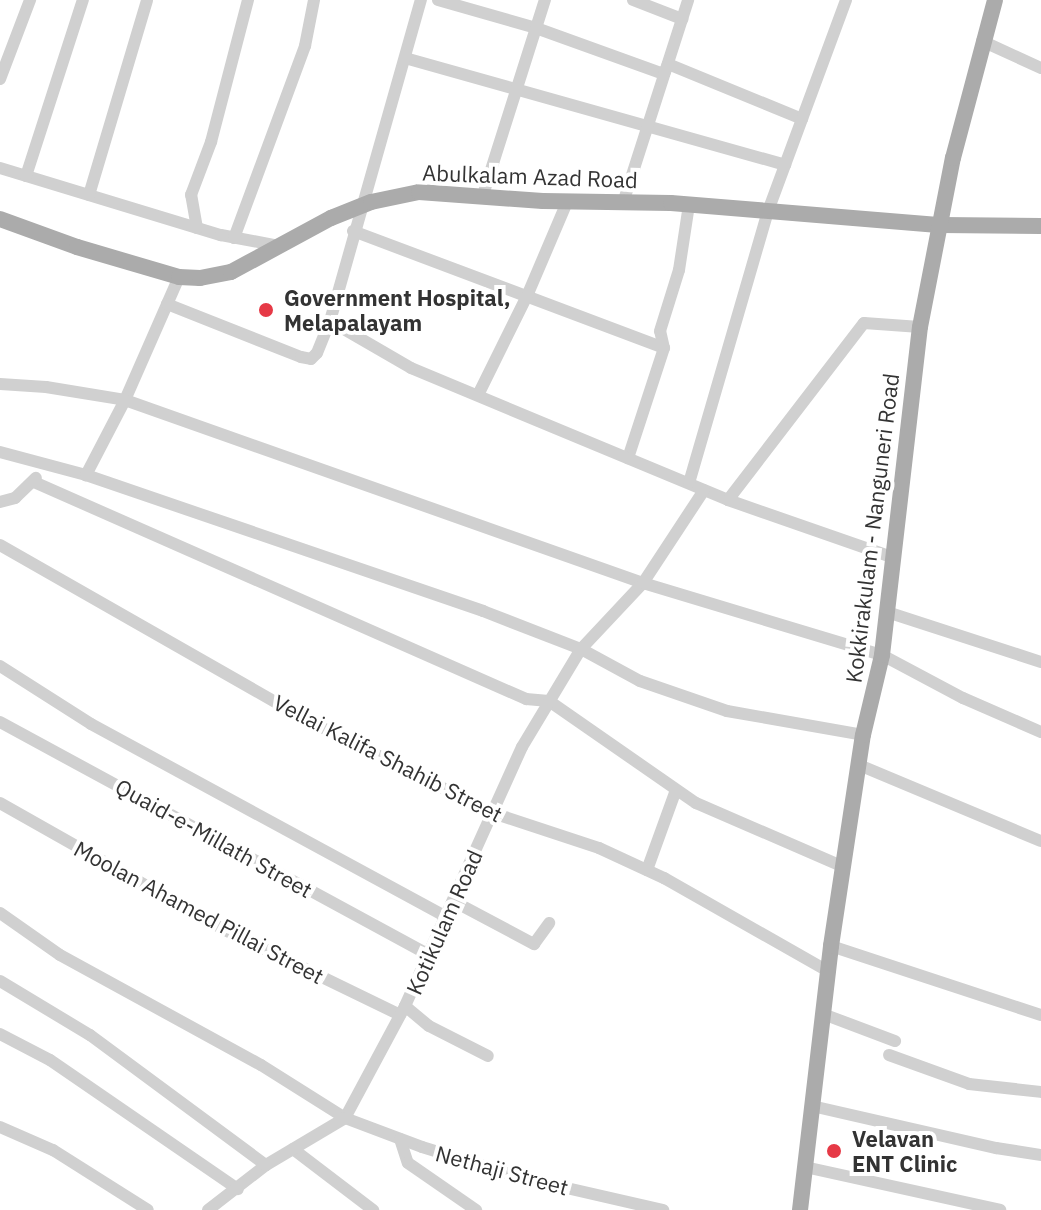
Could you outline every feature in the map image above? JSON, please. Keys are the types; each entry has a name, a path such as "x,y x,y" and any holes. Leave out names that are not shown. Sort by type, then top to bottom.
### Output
{"main road":[{"name":"Kokkirakulam - Nanguneri Road","path":"800,1210 831,946 863,735 882,655 920,327 953,158 995,0"},
{"name":"Abulkalam Azad Road","path":"0,219 77,247 179,277 200,278 231,272 360,206 419,192 567,202 689,205 941,225 1041,226"}],"street":[{"path":"0,79 30,0"},
{"path":"26,176 83,0"},
{"path":"89,195 147,0"},
{"path":"197,228 191,195 211,142 248,0"},
{"path":"234,238 305,46 314,0"},
{"path":"167,304 311,359 330,321 360,206 421,0"},
{"path":"438,0 536,28 664,74 668,64"},
{"path":"483,195 545,0"},
{"path":"633,0 682,19"},
{"path":"623,203 688,0"},
{"path":"689,483 768,211 846,0"},
{"path":"982,41 1041,68"},
{"path":"405,58 785,165"},
{"path":"668,64 802,119"},
{"path":"0,168 197,228 280,246"},
{"path":"478,395 527,296 567,202"},
{"path":"628,458 664,348 660,331 679,270 689,205"},
{"path":"353,231 664,348"},
{"path":"86,475 125,400 179,277"},
{"path":"330,321 411,368 728,500 892,557"},
{"path":"728,500 864,323 920,327"},
{"path":"0,384 46,387 125,400 643,583 882,655 963,698 1041,732"},
{"path":"0,452 86,475 410,585 581,649 640,681 727,711 863,735"},
{"path":"0,502 15,498 34,482 44,466"},
{"path":"34,482 526,699 549,701 696,803 844,867"},
{"name":"Kotikulam Road","path":"345,1118 403,1011 522,747 581,649 643,583 704,490"},
{"name":"Vellai Kalifa Shahib Street","path":"0,545 301,717 493,813 599,848 647,870 828,971"},
{"path":"887,612 1041,662"},
{"path":"0,666 91,724 446,917"},
{"name":"Quaid-e-Millath Street","path":"0,722 429,955"},
{"path":"859,765 1041,841"},
{"path":"647,870 676,790"},
{"name":"Moolan Ahamed Pillai Street","path":"0,803 221,928 403,1011 488,1056"},
{"path":"453,901 534,944 549,923"},
{"name":"Nethaji Street","path":"0,913 60,955 261,1065 345,1118 523,1178 663,1210"},
{"path":"831,946 1041,1015"},
{"path":"0,981 90,1035 266,1165"},
{"path":"823,1014 895,1041"},
{"path":"0,1034 50,1060 238,1189"},
{"path":"889,1055 969,1084 1041,1092"},
{"path":"812,1106 996,1148 1041,1155"},
{"path":"208,1210 266,1165 345,1118"},
{"path":"0,1127 53,1150 148,1210"},
{"path":"400,1139 408,1163 476,1210"},
{"path":"293,1149 373,1210"},
{"path":"805,1167 1000,1210"}],"place":[{"name":"Government Hospital, Melapalayam","path":"266,310"},
{"name":"Velavan ENT Clinic","path":"834,1151"}]}
